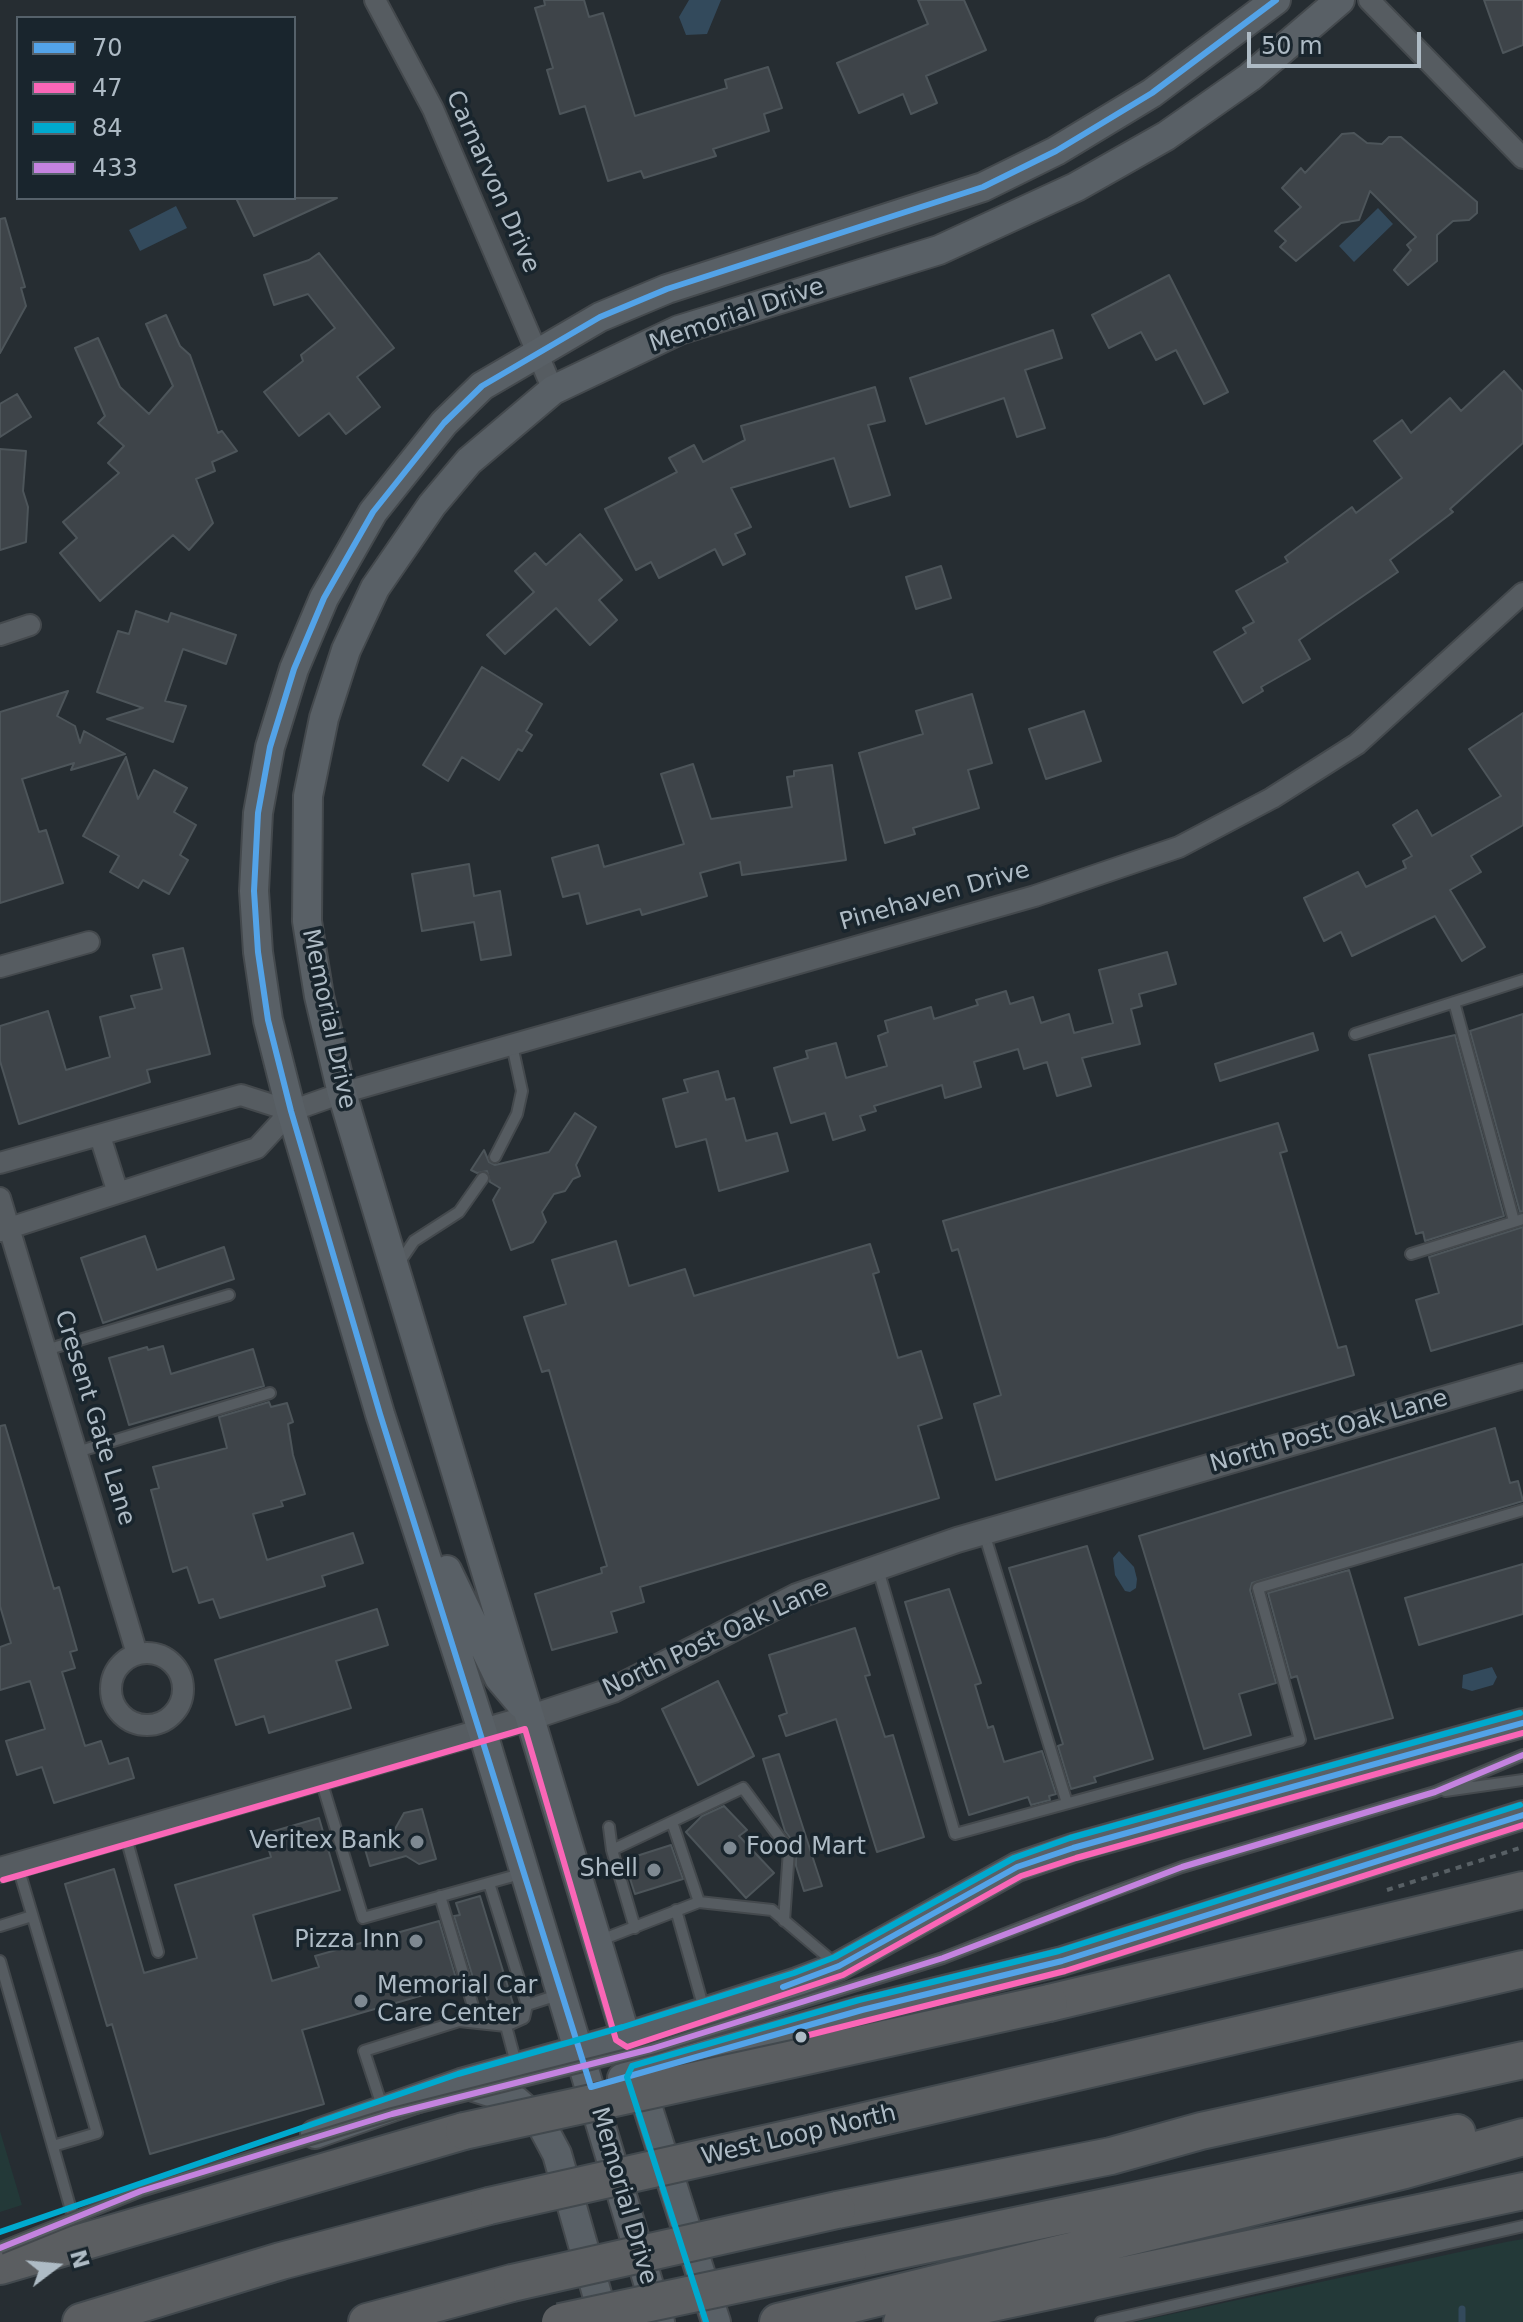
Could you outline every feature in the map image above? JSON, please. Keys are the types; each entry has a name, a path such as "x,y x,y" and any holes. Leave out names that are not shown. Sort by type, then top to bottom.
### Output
{"highway":[{"path":"0,2266 464,2131 790,2062 1523,1890"},
{"name":"West Loop North","path":"81,2322 281,2261 489,2206 1523,1969"},
{"path":"367,2322 512,2283 837,2210 1111,2156 1201,2131 1523,2060"},
{"path":"560,2322 1523,2118"},
{"path":"778,2322 1405,2170 1523,2137"},
{"path":"902,2322 1523,2191"}],"main road":[{"name":"Memorial Drive","path":"660,2322 526,1872 380,1414 291,1111 268,1020 258,952 254,891 258,813 270,747 294,669 324,598 373,512 444,423 482,386 537,351 600,317 667,289 983,187 1056,151 1152,93 1276,0"},
{"name":"Memorial Drive","path":"716,2322 637,2074 342,1093 319,996 307,921 308,796 324,718 346,650 375,588 432,505 469,461 553,390 679,330 939,250 1076,187 1166,136 1250,77 1340,0"},
{"path":"1056,151 1076,187"},
{"path":"403,1480 499,1678 532,1717"},
{"path":"0,2245 461,2083 626,2037 839,1966 1017,1867 1073,1848 1523,1723"},
{"path":"591,2087 862,2010 1062,1961 1523,1815"},
{"path":"461,2083 515,2100 540,2122 557,2154 605,2322"}],"street":[{"name":"Carnarvon Drive","path":"375,0 433,109 553,390"},
{"path":"1369,0 1523,158"},
{"name":"Pinehaven Drive","path":"291,1111 342,1093 1035,896 1179,847 1272,798 1357,744 1523,593"},
{"path":"0,635 30,625"},
{"path":"0,967 89,942"},
{"path":"0,1163 241,1095 291,1111 257,1148 117,1190 4,1230"},
{"path":"100,1136 117,1190"},
{"name":"Cresent Gate Lane","path":"0,1198 4,1230 46,1350 137,1654"},
{"name":"North Post Oak Lane","path":"9,1867 532,1717 613,1690 797,1596 983,1531 1523,1376"}],"lane":[{"path":"1355,1034 1523,980"},
{"path":"1411,1254 1519,1220 1454,1002"},
{"path":"495,1157 517,1114 522,1091 512,1045"},
{"path":"394,1269 414,1241 459,1212 483,1178"},
{"path":"46,1350 229,1295"},
{"path":"77,1452 270,1393"},
{"path":"877,1566 955,1834 1300,1740 1258,1588 1523,1510"},
{"path":"983,1531 1067,1803"},
{"path":"0,2245 141,2191 392,2114 651,2049 943,1958 1182,1867 1435,1792 1499,1762 1523,1755"},
{"path":"320,1778 363,1918 526,1872"},
{"path":"1435,1792 1523,1780"},
{"path":"612,1850 743,1788 789,1850 784,1921"},
{"path":"672,1822 699,1902"},
{"path":"609,1827 612,1850 635,1928"},
{"path":"125,1834 158,1952"},
{"path":"9,1867 32,1916 97,2133 53,2146"},
{"path":"384,2110 364,2051 459,2021 506,2026 524,2018 527,2005 489,1883"},
{"path":"440,1896 478,2023"},
{"path":"599,1940 699,1902 772,1910 839,1966"},
{"path":"676,1910 705,2012"},
{"path":"0,1926 32,1916"},
{"path":"0,1961 73,2217"},
{"path":"527,2005 563,1993"},
{"path":"506,2026 518,2067"},
{"path":"1101,2322 1523,2226"}],"green space":[{"path":"0,2131 22,2205 0,2212"},
{"path":"1523,2239 1523,2322 1135,2322 1506,2242"}],"water":[{"path":"689,0 721,0 707,34 686,35 679,17"},
{"path":"176,206 187,228 140,251 129,230"},
{"path":"1378,208 1393,224 1354,262 1339,246"},
{"path":"1119,1551 1134,1567 1136,1588 1130,1592 1125,1591 1115,1575 1113,1558"},
{"path":"1492,1667 1497,1677 1493,1685 1472,1691 1462,1688 1463,1675"}],"building":[{"path":"544,0 584,0 589,17 603,13 635,116 727,88 725,80 768,67 782,108 764,114 769,131 713,149 716,156 644,178 641,171 608,181 585,106 560,114 547,70 553,68 535,8 545,5"},
{"path":"918,0 964,0 986,50 926,76 937,103 911,114 903,94 859,113 837,63 928,24"},
{"path":"1484,0 1523,0 1523,45 1503,53"},
{"path":"1354,133 1367,143 1382,144 1389,137 1401,137 1477,202 1477,213 1469,220 1453,221 1437,235 1437,261 1408,285 1394,270 1411,250 1407,245 1416,237 1370,191 1359,220 1341,223 1296,261 1280,247 1286,241 1275,231 1301,207 1282,188 1301,168 1305,173 1342,134"},
{"path":"337,198 254,236 237,200"},
{"path":"5,218 25,287 21,288 26,306 0,353 0,219"},
{"path":"319,253 394,348 357,377 380,407 346,434 329,413 299,436 264,392 303,361 301,355 335,328 308,294 274,305 264,275 309,260"},
{"path":"1169,275 1228,392 1204,404 1176,350 1156,360 1141,332 1109,348 1092,315"},
{"path":"166,315 180,346 190,355 218,433 222,431 237,451 212,462 215,471 196,479 213,523 189,550 173,535 100,601 60,553 77,538 63,522 119,473 108,463 124,446 98,423 105,416 75,348 98,338 120,387 149,414 173,386 146,324"},
{"path":"1053,330 1062,358 1025,370 1045,428 1017,437 1004,398 926,424 910,378"},
{"path":"1504,371 1523,392 1523,443 1450,509 1453,512 1390,560 1398,572 1299,640 1310,659 1261,687 1263,691 1243,703 1214,652 1246,633 1243,628 1254,622 1236,591 1288,562 1285,557 1352,507 1356,513 1402,478 1374,441 1402,420 1411,433 1450,398 1461,411"},
{"path":"875,387 885,421 868,425 890,495 850,507 834,458 731,488 751,527 735,534 745,554 723,565 715,549 659,578 651,562 636,570 605,509 677,472 669,458 694,445 703,462 745,440 741,426"},
{"path":"17,394 31,417 0,437 0,404"},
{"path":"0,449 26,451 23,491 28,507 26,542 0,550"},
{"path":"580,534 622,580 599,600 617,620 590,645 556,608 505,654 487,635 534,592 515,571 535,553 546,565"},
{"path":"941,566 951,598 916,609 906,577"},
{"path":"136,611 168,622 171,613 236,635 226,664 183,649 165,701 186,706 173,742 107,719 143,708 97,692 118,631 129,634"},
{"path":"482,667 542,704 526,731 532,735 522,751 518,749 499,780 462,757 448,781 423,765"},
{"path":"68,691 57,716 75,726 80,743 84,731 125,754 71,770 74,763 22,779 39,832 46,830 63,883 0,903 0,712"},
{"path":"972,694 992,763 968,770 979,808 913,828 915,834 885,843 859,753 923,734 916,711"},
{"path":"1084,711 1101,761 1046,779 1029,729"},
{"path":"1523,713 1523,825 1471,856 1481,872 1450,890 1485,947 1462,961 1435,916 1352,956 1341,932 1324,941 1304,898 1358,872 1366,887 1406,868 1403,861 1412,856 1393,825 1417,810 1432,836 1501,796 1469,749"},
{"path":"126,757 138,799 154,770 187,788 174,812 196,825 180,855 188,860 169,894 143,880 138,888 110,872 119,856 83,836"},
{"path":"693,764 711,819 792,807 787,777 794,776 794,771 832,765 846,860 742,875 740,862 700,873 707,896 642,915 640,909 587,924 579,893 563,897 552,858 598,845 604,867 684,844 661,774"},
{"path":"469,864 474,896 500,891 511,955 481,960 474,922 422,931 412,874"},
{"path":"183,948 210,1054 147,1070 150,1082 19,1124 0,1061 0,1026 48,1011 66,1070 110,1057 100,1017 135,1008 131,996 162,989 153,955"},
{"path":"1167,952 1176,984 1139,994 1142,1006 1131,1009 1140,1044 1082,1058 1091,1086 1057,1096 1047,1062 1024,1069 1018,1049 974,1062 981,1087 945,1098 942,1085 874,1106 876,1111 860,1116 865,1130 833,1140 825,1113 791,1123 774,1068 808,1058 806,1051 836,1043 846,1078 887,1066 878,1036 888,1032 885,1021 931,1007 934,1019 978,1005 976,1000 1006,991 1010,1004 1033,997 1041,1023 1069,1014 1074,1033 1113,1023 1099,970"},
{"path":"1523,1014 1523,1211 1520,1212 1470,1031"},
{"path":"1313,1033 1318,1050 1220,1081 1215,1064"},
{"path":"1455,1035 1504,1216 1425,1241 1423,1232 1416,1234 1369,1055"},
{"path":"718,1071 726,1100 734,1098 746,1141 777,1133 788,1171 719,1191 706,1139 676,1147 663,1099 688,1092 684,1080"},
{"path":"575,1113 596,1127 576,1165 580,1176 573,1179 565,1191 554,1194 542,1212 546,1222 533,1242 511,1250 493,1200 500,1188 490,1182 487,1171 477,1173 471,1170 484,1150 489,1162 495,1165 549,1152"},
{"path":"1278,1123 1287,1151 1280,1153 1338,1348 1346,1346 1354,1375 996,1480 974,1404 1001,1395 958,1249 952,1251 943,1221"},
{"path":"1523,1227 1523,1324 1431,1351 1416,1300 1439,1293 1429,1257"},
{"path":"145,1236 157,1270 224,1247 234,1279 103,1323 81,1258"},
{"path":"616,1241 629,1286 685,1269 694,1296 870,1244 879,1272 873,1274 898,1358 921,1351 942,1418 918,1426 939,1498 640,1587 644,1602 611,1612 617,1632 552,1650 535,1594 602,1573 601,1568 607,1566 549,1370 542,1372 524,1317 566,1304 552,1260"},
{"path":"163,1346 171,1374 253,1349 264,1386 129,1425 109,1358 147,1347 148,1350"},
{"path":"269,1402 271,1407 287,1403 293,1422 288,1424 293,1455 305,1494 281,1501 283,1506 253,1514 267,1560 353,1533 363,1563 322,1576 325,1586 220,1618 213,1599 199,1603 187,1567 173,1572 151,1490 159,1488 153,1467 227,1448 219,1417"},
{"path":"5,1425 54,1589 59,1587 77,1650 70,1652 75,1668 62,1672 85,1746 101,1741 109,1764 128,1758 134,1778 54,1803 42,1767 17,1775 6,1741 45,1729 30,1681 0,1690 0,1647 11,1643 0,1606 0,1426"},
{"path":"1495,1428 1510,1483 1518,1481 1523,1501 1252,1583 1250,1590 1276,1683 1239,1694 1251,1735 1204,1749 1139,1536"},
{"path":"1087,1546 1153,1759 1094,1777 1096,1782 1071,1789 1058,1746 1063,1744 1009,1568"},
{"path":"1523,1564 1523,1614 1419,1645 1405,1598"},
{"path":"1349,1570 1393,1718 1315,1739 1297,1676 1291,1678 1268,1593"},
{"path":"949,1589 981,1683 975,1685 988,1728 993,1726 1004,1762 1042,1751 1056,1794 1049,1796 1050,1800 1031,1805 1028,1797 969,1815 905,1602"},
{"path":"377,1609 388,1645 336,1661 351,1708 269,1733 264,1716 236,1725 215,1660"},
{"path":"855,1628 870,1675 865,1676 885,1737 893,1735 924,1837 877,1852 836,1719 786,1736 779,1716 787,1713 769,1655"},
{"path":"718,1681 754,1756 698,1785 662,1709"},
{"path":"779,1754 822,1886 804,1891 796,1866 796,1846 785,1831 763,1759"},
{"path":"724,1806 747,1830 739,1836 774,1873 746,1898 686,1832 702,1816"},
{"path":"422,1809 436,1859 419,1864 406,1856 370,1866 362,1839 395,1829 404,1813"},
{"path":"319,1818 340,1890 253,1915 272,1981 319,1967 315,1956 439,1921 458,1985 302,2030 324,2104 150,2154 112,2024 107,2026 65,1884 114,1869 144,1973 197,1958 175,1885 271,1857 264,1834"},
{"path":"671,1845 683,1879 635,1894 624,1860"},
{"path":"480,1896 515,2010 493,2017 480,1979 474,1981 454,1916 460,1915 456,1903"}],"waterway":[{"path":"1462,2309 1462,2322"}],"transit line":[{"name":"70","path":"1276,0 1152,93 1056,151 983,187 667,289 600,317 482,386 444,423 373,512 324,598 294,669 270,747 258,813 254,891 258,952 268,1020 291,1111 380,1414 591,2087 862,2010 1062,1961 1523,1815"},
{"name":"84","path":"0,2232 458,2074 623,2027 794,1973 835,1957 1014,1858 1070,1838 1520,1713"},
{"name":"70","path":"783,1987 839,1966 1017,1867 1073,1848 1523,1723"},
{"name":"47","path":"3,1880 525,1729 616,2040 627,2047 843,1975 1021,1876 1523,1733"},
{"name":"433","path":"0,2248 141,2191 392,2114 651,2049 943,1958 1182,1867 1435,1792 1523,1755"},
{"name":"84","path":"706,2322 627,2077 632,2066 859,2000 1059,1951 1520,1805"},
{"name":"47","path":"801,2037 1065,1971 1523,1825"}],"place":[{"name":"Veritex Bank","path":"417,1842"},
{"name":"Food Mart","path":"730,1848"},
{"name":"Shell","path":"654,1870"},
{"name":"Pizza Inn","path":"416,1941"},
{"name":"Memorial Car Care Center","path":"361,2001"}]}
